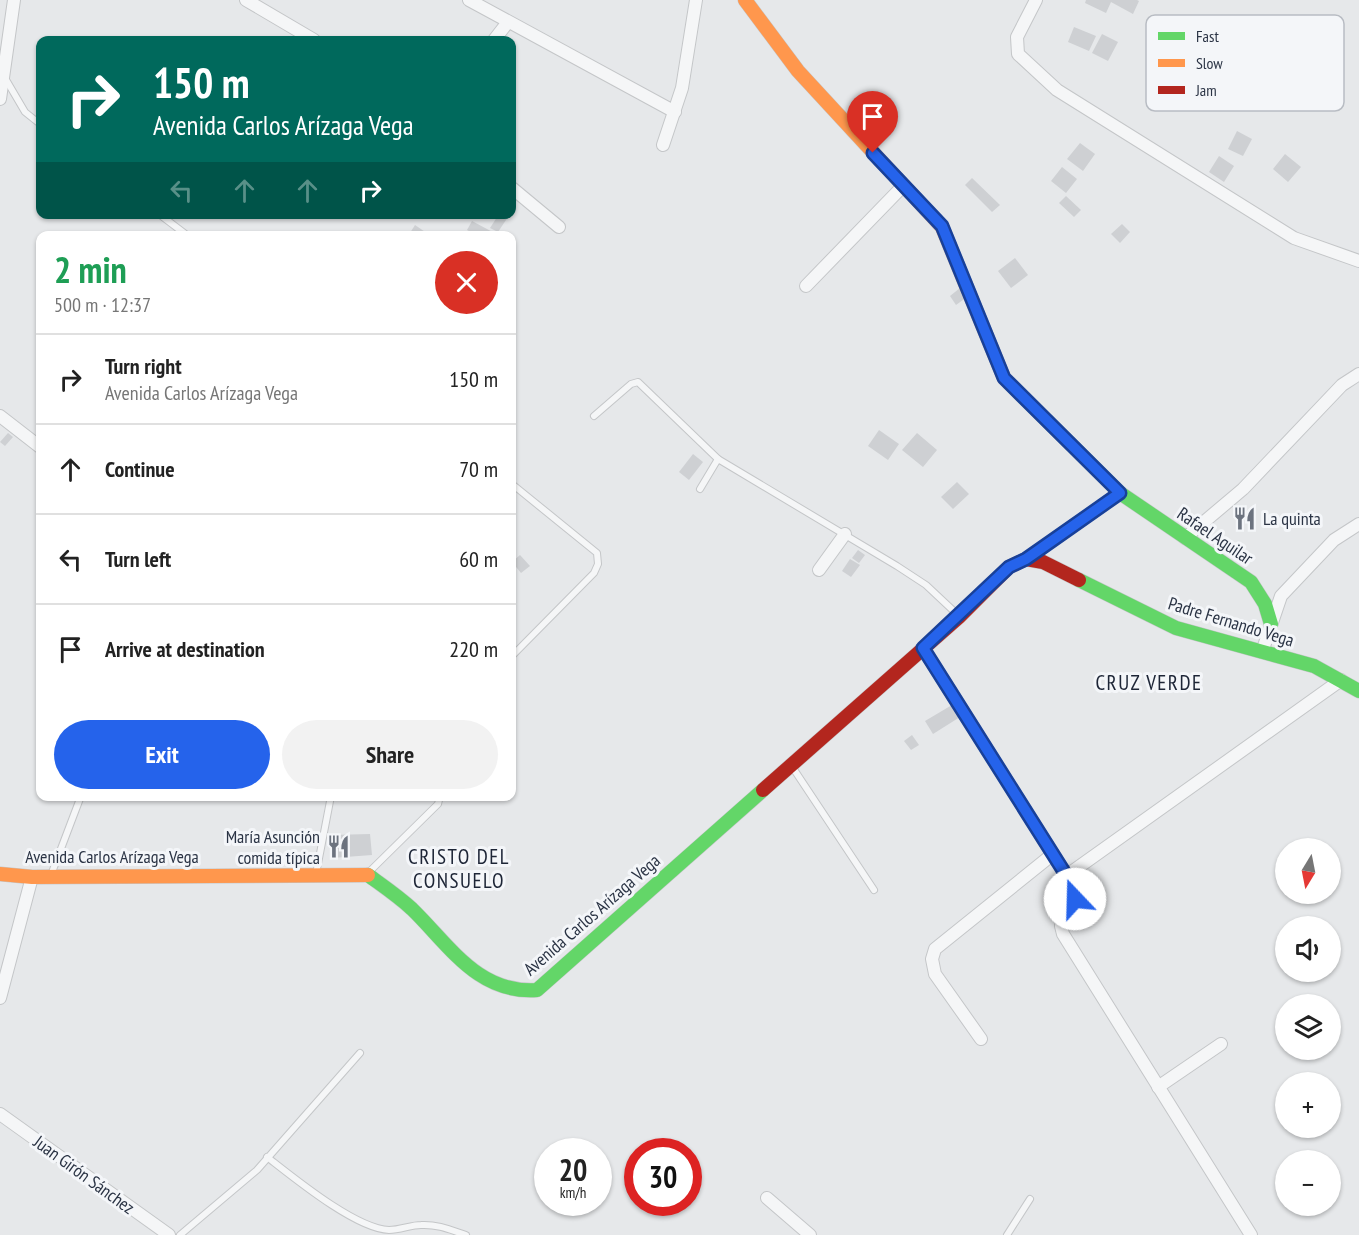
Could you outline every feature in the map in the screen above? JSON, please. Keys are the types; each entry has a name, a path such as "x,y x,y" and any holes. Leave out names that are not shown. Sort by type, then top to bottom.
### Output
{"street":[{"path":"0,99 4,39 14,0"},
{"path":"246,0 307,36"},
{"path":"469,0 675,112"},
{"path":"663,145 682,88 696,0"},
{"name":"Rafael Aguilar","path":"745,0 798,71 942,226 1004,378 1120,493 1251,582 1265,604 1271,624"},
{"path":"1036,0 1017,37 1018,54 1058,90 1294,238 1359,261"},
{"path":"497,36 508,22"},
{"path":"806,286 904,185"},
{"path":"516,191 559,227"},
{"path":"1185,538 1243,489 1342,384 1359,374"},
{"path":"0,416 36,444"},
{"path":"1026,559 1120,493"},
{"path":"1262,652 1281,596 1334,540 1359,524"},
{"path":"819,570 845,534"},
{"name":"Avenida Carlos Arízaga Vega","path":"0,874 32,877 367,875 410,906 471,969 491,983 514,991 537,990 959,617 1009,567 1026,559"},
{"name":"Padre Fernando Vega","path":"1026,559 1043,562 1176,628 1314,666 1359,690"},
{"path":"923,648 1073,886 1075,899 1061,926 1063,934 1251,1235"},
{"path":"1066,876 1341,680"},
{"path":"981,1039 935,974 932,959 935,949 1053,854"},
{"path":"0,998 32,877"},
{"path":"1158,1087 1221,1044"},
{"name":"Juan Girón Sánchez","path":"0,1114 169,1235"},
{"path":"767,1198 810,1235"}],"lane":[{"path":"3,74 10,91 26,112 36,121"},
{"path":"166,219 181,231"},
{"path":"594,416 631,384 638,382 718,459 926,585 959,617"},
{"path":"700,489 718,459"},
{"path":"516,487 597,553 598,564 594,573 516,652"},
{"path":"791,765 874,890"},
{"path":"51,876 79,801"},
{"path":"316,875 330,801"},
{"path":"367,875 439,801"},
{"path":"180,1235 257,1170 360,1053"},
{"path":"267,1157 329,1204 375,1226 389,1230 422,1225 439,1226 466,1235"},
{"path":"1007,1235 1030,1198"}],"building":[{"path":"1086,0 1139,1 1133,14 1111,2 1106,13 1085,3"},
{"path":"1074,27 1096,36 1089,51 1068,42"},
{"path":"1102,34 1118,42 1108,61 1092,53"},
{"path":"1237,131 1252,139 1243,156 1228,149"},
{"path":"1080,143 1095,154 1083,171 1067,159"},
{"path":"1285,154 1301,167 1288,182 1273,169"},
{"path":"1219,156 1234,166 1224,182 1209,172"},
{"path":"1062,167 1077,179 1066,193 1051,181"},
{"path":"972,178 1000,205 992,212 965,185"},
{"path":"1066,196 1081,210 1074,217 1059,203"},
{"path":"496,219 507,219 499,231 490,228"},
{"path":"472,221 491,231 469,231 467,230"},
{"path":"1122,224 1130,232 1120,243 1111,234"},
{"path":"415,225 424,231 411,231"},
{"path":"1015,258 1028,275 1011,288 998,271"},
{"path":"960,288 967,297 956,305 950,296"},
{"path":"879,430 899,444 888,460 868,446"},
{"path":"8,433 13,437 5,446 0,442"},
{"path":"917,433 937,450 923,467 902,450"},
{"path":"693,454 703,462 689,480 679,472"},
{"path":"957,482 969,494 953,509 941,497"},
{"path":"858,550 865,555 859,563 852,558"},
{"path":"520,555 530,566 521,573 516,567 516,558"},
{"path":"850,559 860,565 851,577 842,571"},
{"path":"952,705 960,717 933,734 925,721"},
{"path":"912,735 919,745 911,750 904,741"},
{"path":"370,834 372,855 332,858 331,835"}],"traffic: fast":[{"path":"1009,383 1120,493 1251,582 1265,604 1271,624"},
{"path":"1079,580 1176,628 1314,666 1359,691"},
{"path":"368,875 407,904 453,952 482,976 516,989 537,990 763,790"}],"traffic: slow":[{"path":"745,0 798,71 942,227 1004,378 1009,383"},
{"path":"0,874 32,877 368,875"}],"traffic: jam":[{"path":"763,790 959,617 1009,567 1026,559 1043,562 1079,580"}],"place":[{"name":"La quinta","path":"1245,519"},
{"name":"María Asunción comida típica","path":"338,847"}],"district":[{"name":"CRUZ VERDE","path":"1149,683"},
{"name":"CRISTO DEL CONSUELO","path":"459,869"}],"route":[{"path":"873,153 942,226 1004,378 1120,493 1026,559 1009,567 959,617 923,648 1073,886 1075,899"}]}
